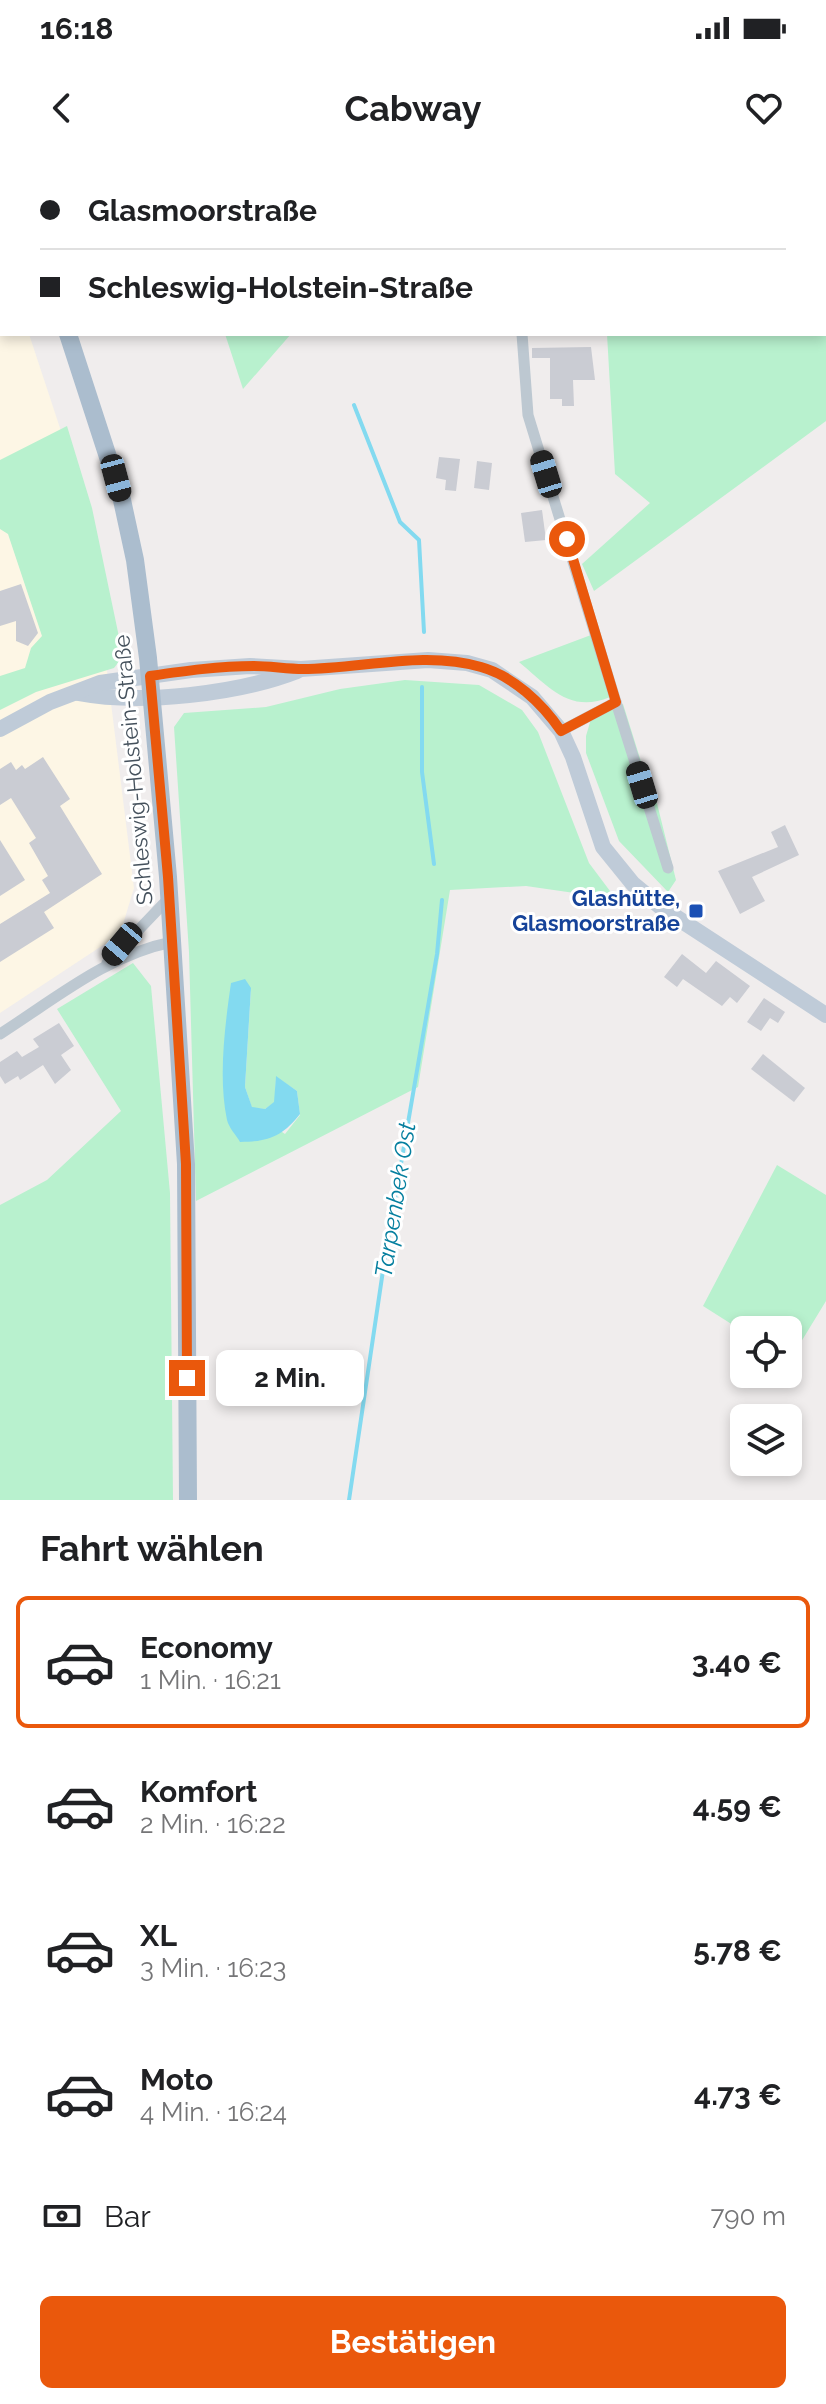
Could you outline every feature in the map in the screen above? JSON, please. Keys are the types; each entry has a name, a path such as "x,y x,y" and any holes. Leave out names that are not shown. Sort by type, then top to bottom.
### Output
{"main road":[{"name":"Schleswig-Holstein-Straße","path":"69,336 122,500 135,560 152,695 186,1164 188,1500"},
{"path":"0,729 50,702 100,683 150,676 250,666 301,669 428,660 479,666 517,686 546,711 561,731 573,757 603,847 633,884 662,908 826,1015"},
{"path":"78,693 102,697 254,686 301,669"}],"street":[{"path":"522,336 528,415 668,868"},
{"path":"561,731 616,702"},
{"path":"104,966 169,898"},
{"path":"0,1034 104,966 132,952 172,942"}],"shaded area":[{"path":"0,336 30,336 87,510 134,888 120,934 0,1013"}],"green space":[{"path":"226,336 289,336 243,389"},
{"path":"607,336 826,336 826,421 594,591 582,564 650,503 615,474"},
{"path":"67,426 92,508 123,656 114,668 36,692 0,710 0,676 25,668 31,648 42,636 8,534 0,529 0,460"},
{"path":"591,635 610,697 596,701 572,700 550,689 519,662"},
{"path":"405,680 479,685 522,710 538,732 589,863 616,899 526,886 450,890 418,1087 196,1201 189,952 174,727 184,713 266,707 340,689","holes":["251,988 245,1087 252,1108 265,1109 275,1102 276,1077 297,1091 300,1115 285,1134 226,1094"]},
{"path":"623,704 643,768 650,775 676,880 668,892 619,841 586,753 586,736 591,719"},
{"path":"133,963 151,986 170,1193 173,1500 0,1500 0,1205 47,1180 121,1111 57,1009"},
{"path":"777,1165 826,1195 826,1301 802,1340 802,1316 730,1316 730,1323 703,1306"}],"water":[{"path":"245,979 251,988 245,1087 252,1107 265,1109 274,1102 276,1076 297,1091 300,1114 274,1136 240,1142 227,1120 223,1069 231,983"}],"building":[{"path":"591,347 595,380 573,380 574,406 562,406 562,399 550,399 550,358 532,358 532,348"},
{"path":"439,457 460,459 456,491 445,490 446,480 436,478"},
{"path":"477,461 492,463 489,490 474,488"},
{"path":"542,510 546,540 525,542 521,513"},
{"path":"21,584 38,633 28,646 16,641 16,621 0,626 0,591"},
{"path":"43,757 70,799 60,806 102,874 44,912 54,928 0,962 0,924 50,893 42,880 48,876 29,843 36,838 11,798 0,805 0,769 11,762 16,770 22,765 25,769"},
{"path":"785,825 799,855 752,877 765,901 740,914 718,871 778,847 771,832"},
{"path":"0,840 25,880 0,896"},
{"path":"682,954 706,973 716,961 750,986 737,1003 730,997 722,1006 683,979 677,987 664,977"},
{"path":"764,998 785,1012 778,1023 770,1018 761,1031 747,1022"},
{"path":"59,1023 74,1046 61,1055 71,1070 55,1084 43,1065 20,1080 18,1076 5,1084 0,1076 0,1062 17,1051 22,1057 39,1047 33,1039"},
{"path":"763,1054 805,1088 794,1102 751,1069"}],"waterway":[{"name":"Tarpenbek Ost","path":"354,405 400,522 419,540 424,632"},
{"name":"Tarpenbek Ost","path":"422,687 422,772 434,864"},
{"name":"Tarpenbek Ost","path":"349,1500 385,1257 437,954 442,900"}],"place":[{"name":"Glashütte, Glasmoorstraße","path":"696,911"}],"route":[{"path":"187,1378 186,1164 168,877 150,676 250,666 301,669 428,660 467,663 492,670 517,686 546,711 561,731 572,722 616,702 567,539"}]}
